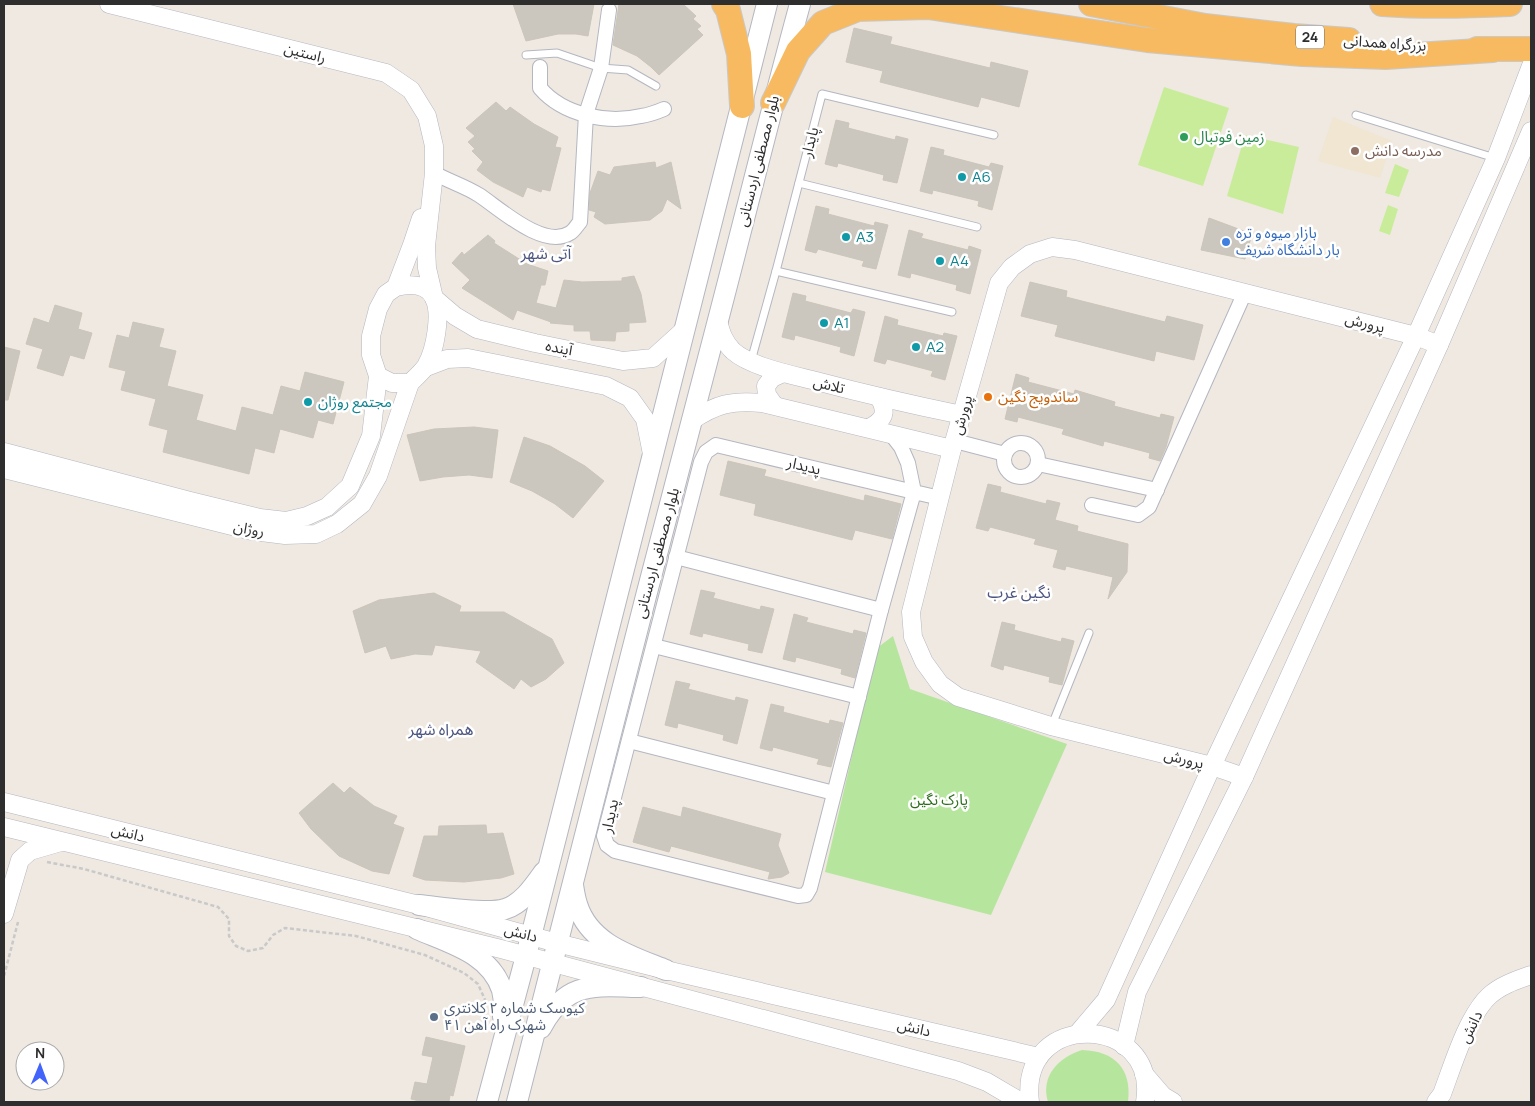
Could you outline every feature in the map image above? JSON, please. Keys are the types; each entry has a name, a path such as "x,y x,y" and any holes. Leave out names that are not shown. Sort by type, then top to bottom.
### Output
{"highway":[{"path":"724,4 728,10 740,54 742,106"},
{"name":"بزرگراه همدانی","path":"1091,4 1205,26 1294,36 1492,50 1531,49"},
{"path":"1382,4 1407,6 1510,4"},
{"path":"773,103 798,51 823,22 858,9 928,7 1147,40 1302,54 1386,57 1492,50"}],"main road":[{"name":"بلوار مصطفی اردستانی","path":"487,1102 532,936 548,866 767,4"},
{"name":"بلوار مصطفی اردستانی","path":"517,1102 584,833 800,4"},
{"path":"558,828 561,838 569,843 578,840 584,833"},
{"path":"420,905 491,912 506,909 523,897 548,866"},
{"path":"572,880 576,903 584,920 598,937 619,951 666,970"},
{"path":"417,929 471,952 489,966 502,991 504,1015 502,1045"},
{"path":"531,1047 553,1008 569,994 593,986 641,987"}],"street":[{"name":"راستین","path":"109,4 386,73 411,90 427,116 434,146 434,173"},
{"path":"434,173 476,193 502,210 517,223 539,234 559,237 570,233 580,222 586,114 601,68 610,10"},
{"path":"540,67 540,88 548,97 561,106 596,118 640,116 664,109"},
{"path":"1078,1033 1106,1000 1212,766 1416,336 1496,158 1528,73"},
{"path":"1124,1046 1137,992 1244,777 1439,346 1531,131"},
{"path":"396,287 412,245 434,173"},
{"path":"434,173 426,246 427,268 434,298 438,323 434,348 426,367 410,383 392,383 378,376 371,355 371,336 378,309 386,294 396,287 410,284 423,288 434,298"},
{"name":"پرورش","path":"1244,777 1212,766 1051,726 958,697 940,684 924,662 913,637 911,612 962,415 999,283 1012,267 1030,254 1052,247 1075,250 1416,336 1439,346"},
{"path":"1092,505 1138,514 1150,507 1245,292"},
{"name":"آینده","path":"434,298 455,316 477,329 623,361 653,358 684,330"},
{"name":"تلاش","path":"718,321 724,340 734,352 751,361 783,373 962,415"},
{"path":"426,367 447,359 468,358 606,386 630,398 644,419 652,454"},
{"path":"774,405 767,395 766,386 772,378 783,373"},
{"name":"روژان","path":"4,469 188,508 286,521 307,516 327,507 350,486 371,436 378,376"},
{"name":"روژان","path":"4,452 188,508 252,531 285,535 316,534 337,524 362,504 378,476 410,383"},
{"path":"869,428 878,424 884,416 884,406 879,397"},
{"path":"691,421 708,410 725,403 744,401 774,405 891,434 1005,454"},
{"name":"پدیدار","path":"891,434 901,447 908,464 914,492 810,888 806,895 798,896 616,851 607,845 604,836 701,462 706,452 716,445 914,492"},
{"path":"1025,443 1037,453 1038,464 1036,469 1028,476 1017,477 1012,475 1005,467 1005,454 1014,444 1025,443"},
{"path":"1038,464 1157,490"},
{"path":"914,492 940,498"},
{"path":"676,557 882,610"},
{"path":"654,646 859,697"},
{"path":"629,741 834,793"},
{"name":"دانش","path":"4,802 420,905 557,943 666,970 1039,1057"},
{"name":"دانش","path":"4,827 526,956 958,1071 987,1082 1022,1102"},
{"path":"12,914 20,860 30,850 61,842"},
{"name":"دانش","path":"1436,1102 1442,1094 1476,1012 1495,991 1506,984 1531,975"},
{"path":"1030,1102 1028,1090 1031,1072 1039,1057 1050,1046 1063,1038 1078,1033 1094,1033 1110,1037 1124,1046 1136,1059 1144,1074 1162,1096 1173,1102"},
{"path":"1144,1074 1146,1092 1144,1102"}],"lane":[{"path":"526,55 557,53 601,68 628,70 656,86"},
{"name":"پایدار","path":"751,361 822,94 994,135"},
{"path":"1356,115 1496,158"},
{"path":"799,183 976,227"},
{"path":"776,271 952,312"},
{"path":"1051,726 1089,633"}],"path":[{"path":"38,861 84,869 218,907 228,919 229,936 236,946 248,951 263,948 274,935 285,928 356,936 425,955 464,973 478,984 488,1008"},
{"path":"4,976 12,914"}],"shaded area":[{"name":"مدرسه دانش","path":"1333,117 1392,141 1380,178 1318,161"}],"green space":[{"name":"زمین فوتبال","path":"1164,87 1229,108 1203,186 1138,165"},
{"path":"1245,135 1299,147 1283,214 1227,196"},
{"path":"1395,164 1409,170 1399,197 1385,193"},
{"path":"1388,205 1398,209 1390,235 1379,231"},
{"name":"پارک نگین","path":"893,636 910,689 1067,744 991,915 825,872 877,648"},
{"path":"1082,1050 1104,1054 1119,1064 1127,1080 1129,1090 1128,1102 1048,1102 1047,1084 1053,1069 1066,1057"}],"building":[{"path":"513,4 594,4 588,36 558,34 526,41"},
{"path":"619,4 683,4 696,16 693,19 701,26 697,29 703,35 659,75 637,56 613,45"},
{"path":"854,28 892,37 890,44 990,68 991,62 1028,71 1019,107 981,97 978,107 880,82 883,71 846,62"},
{"path":"496,102 506,111 510,107 534,124 558,137 555,147 561,148 550,191 542,189 541,192 527,187 523,197 493,182 477,170 483,162 472,151 475,149 468,142 475,136 466,128"},
{"path":"836,120 849,123 848,128 895,140 896,136 908,139 897,183 883,180 884,175 838,163 837,167 825,164"},
{"name":"A6","path":"931,147 944,150 943,155 989,167 991,163 1003,166 992,210 978,206 979,201 933,190 932,194 920,191"},
{"path":"655,162 656,168 671,162 681,209 667,199 662,211 650,220 605,224 594,217 596,212 589,210 590,193 598,171 610,175 614,167"},
{"name":"A3","path":"816,206 829,209 828,214 874,226 875,222 888,225 876,269 862,266 864,261 818,249 816,253 805,250"},
{"name":"بازار میوه و تره بار دانشگاه شریف","path":"1209,218 1252,234 1245,259 1201,250"},
{"name":"A4","path":"909,230 923,234 921,238 968,250 969,246 981,250 970,294 956,290 957,285 911,273 910,278 898,275"},
{"path":"488,235 495,241 494,243 527,264 548,271 545,285 541,285 536,303 556,308 564,280 582,282 622,281 622,278 634,276 641,294 646,322 629,323 629,331 616,332 615,341 591,340 590,331 574,331 574,325 550,323 517,310 513,320 462,288 470,280 452,263 462,252 464,255"},
{"path":"1030,282 1067,291 1066,297 1165,322 1167,316 1203,325 1194,360 1156,351 1154,361 1055,336 1058,325 1021,316"},
{"name":"A1","path":"793,293 806,296 805,301 851,313 853,309 865,312 854,356 840,352 841,347 795,335 794,340 782,337"},
{"path":"55,305 82,313 78,329 92,333 84,359 70,355 63,376 37,368 43,349 26,344 34,318 49,323"},
{"name":"A2","path":"885,316 898,320 897,325 943,336 944,333 957,336 945,380 931,376 933,371 887,359 885,364 874,361"},
{"name":"مجتمع روژان","path":"133,322 164,329 159,347 176,351 167,386 203,395 196,420 236,431 242,407 273,415 281,386 300,391 305,372 344,382 333,424 318,420 313,438 280,429 274,453 255,448 249,474 163,452 168,430 149,425 156,399 121,390 126,371 109,367 117,335 129,338"},
{"path":"4,347 20,351 8,400 4,400"},
{"path":"1016,374 1029,378 1028,382 1074,394 1075,390 1115,402 1114,406 1160,418 1161,414 1174,417 1160,461 1149,458 1150,453 1104,441 1103,446 1062,434 1064,429 1018,417 1017,422 1005,419"},
{"path":"474,427 498,430 492,478 469,475 420,481 407,435 434,429"},
{"path":"524,437 550,446 585,466 604,481 573,518 555,504 532,491 510,482"},
{"path":"728,461 766,470 764,476 864,501 865,495 901,504 892,539 855,530 852,540 754,515 756,504 720,495"},
{"path":"988,484 1001,487 1000,492 1046,504 1047,500 1060,503 1055,520 1078,526 1077,531 1128,544 1127,572 1108,599 1113,577 1066,566 1065,570 1053,567 1058,550 1034,544 1036,539 990,527 988,531 976,528"},
{"path":"701,590 715,593 713,598 760,610 761,606 774,609 762,653 748,650 749,644 703,633 702,637 690,634"},
{"path":"434,593 461,606 459,612 504,612 552,639 564,663 546,679 531,687 521,679 514,689 476,662 481,651 435,645 432,655 415,654 391,659 386,646 365,653 353,611 379,600"},
{"path":"794,614 808,618 806,622 853,634 854,630 866,633 855,678 841,674 842,669 796,657 795,662 783,659"},
{"path":"1002,622 1015,625 1014,630 1061,642 1062,638 1074,641 1062,685 1049,682 1050,677 1004,665 1003,670 991,666"},
{"path":"676,681 690,684 688,689 735,701 736,697 748,700 737,744 723,740 724,735 678,723 677,728 665,725"},
{"path":"771,704 784,707 783,712 829,724 830,720 843,723 831,767 817,764 819,759 773,747 772,751 760,748"},
{"path":"333,783 344,793 350,787 374,806 397,816 393,824 404,828 389,874 372,871 339,856 311,829 299,813"},
{"path":"643,807 681,817 683,807 781,834 778,845 789,873 782,877 768,879 770,872 671,846 669,852 633,842"},
{"path":"486,825 487,834 503,833 514,874 501,878 464,882 425,880 413,876 424,836 438,836 439,826"},
{"path":"426,1037 465,1046 453,1096 450,1095 449,1102 424,1102 411,1099 415,1082 427,1084 433,1057 422,1055"}],"place":[{"name":"زمین فوتبال","path":"1184,137"},
{"name":"مدرسه دانش","path":"1355,151"},
{"name":"A6","path":"962,177"},
{"name":"A3","path":"846,237"},
{"name":"بازار میوه و تره بار دانشگاه شریف","path":"1226,242"},
{"name":"A4","path":"940,261"},
{"name":"A1","path":"824,323"},
{"name":"A2","path":"916,347"},
{"name":"ساندویج نگین","path":"988,397"},
{"name":"مجتمع روژان","path":"308,402"},
{"name":"کیوسک شماره ۲ کلانتری ۴۱ شهرک راه آهن","path":"434,1017"}],"district":[{"name":"آتی شهر","path":"546,253"},
{"name":"نگین غرب","path":"1019,592"},
{"name":"همراه شهر","path":"441,729"}]}
